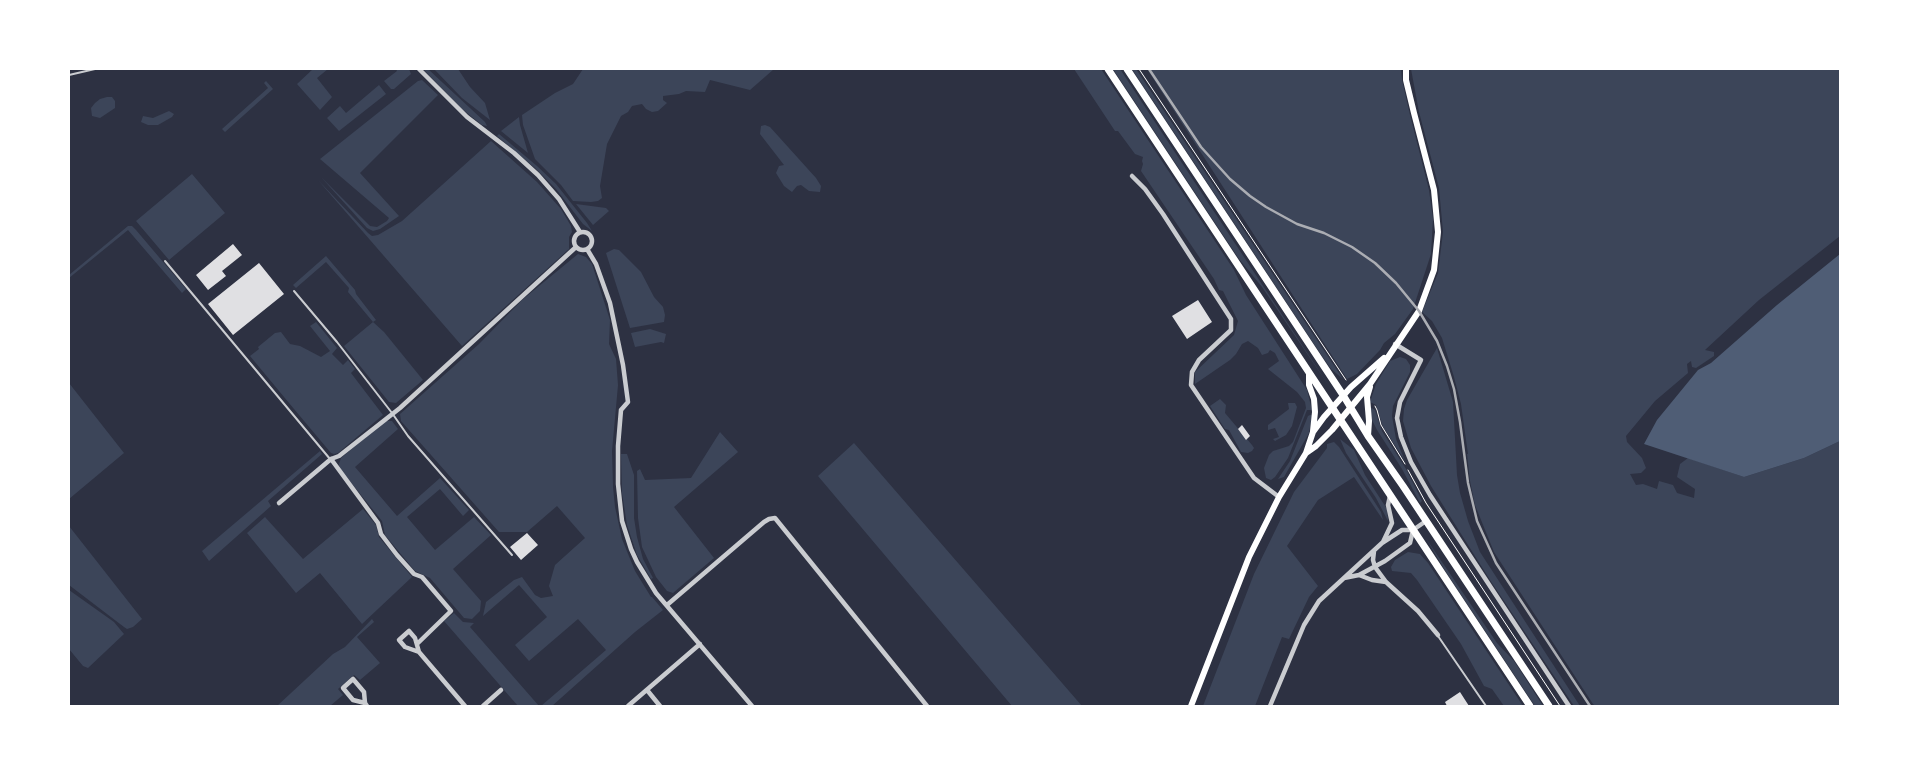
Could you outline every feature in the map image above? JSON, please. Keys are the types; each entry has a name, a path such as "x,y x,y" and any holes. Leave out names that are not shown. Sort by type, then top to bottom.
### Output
{"main road":[{"path":"1108,69 1530,706"},
{"path":"1127,69 1368,436 1549,706"},
{"path":"1306,453 1316,446 1340,421 1370,384 1388,354 1419,311 1434,270 1438,232 1432,179 1406,80 1406,69"},
{"path":"1191,706 1249,556 1279,498 1306,453 1313,432 1343,396 1388,354"},
{"path":"1309,374 1309,385 1316,412 1313,432"},
{"path":"1368,436 1367,397 1370,384"}],"street":[{"path":"419,69 467,117 514,153 549,186 573,218 580,232"},
{"path":"1132,176 1145,189 1163,214 1231,319 1231,330 1200,360 1192,372 1191,385 1254,478 1279,498"},
{"path":"580,232 585,232 591,236 592,243 587,249 580,250 576,247 574,238 580,232"},
{"path":"278,503 392,413 576,247"},
{"path":"587,249 596,264 610,303 623,365 628,402 621,410 618,446 618,484 622,520 637,562 654,589 752,706"},
{"path":"1396,344 1421,360 1400,402 1397,418 1401,437 1411,462 1430,495 1569,706"},
{"path":"331,460 378,522 381,534 396,555 414,574 422,577 451,611 417,644"},
{"path":"1382,543 1392,522 1388,505 1390,496"},
{"path":"667,605 764,522 772,518 777,520 927,706"},
{"path":"1270,706 1304,625 1319,601 1382,543 1402,530 1413,530 1426,521"},
{"path":"1344,578 1359,575 1375,567 1410,543 1413,530"},
{"path":"1374,551 1373,560 1375,567 1386,582 1418,611 1438,635"},
{"path":"1356,566 1359,575"},
{"path":"1359,575 1372,580 1386,582"},
{"path":"418,652 416,638 409,631 398,640 405,647 418,652 465,706"},
{"path":"628,706 700,644"},
{"path":"353,680 364,692 366,705 353,700 343,688 353,680"},
{"path":"482,706 501,690"},
{"path":"647,690 660,706"}],"lane":[{"path":"69,75 95,69"},
{"path":"165,261 331,460"},
{"path":"294,291 392,413 408,436 512,555"},
{"path":"1438,635 1486,706"}],"shaded area":[{"path":"313,69 328,69 317,78 332,97 320,110 297,84"},
{"path":"396,69 409,69 411,74 394,89 391,89 384,81 397,71"},
{"path":"423,69 428,69 487,126 482,125 462,109"},
{"path":"434,69 458,69 470,87 485,103 490,120 462,98"},
{"path":"583,69 774,69 750,90 710,80 705,92 686,91 663,96 663,100 667,103 658,111 652,112 642,104 632,106 628,112 621,116 607,144 600,186 602,198 591,202 573,201 561,185 535,159 523,125 522,115 555,93 573,84"},
{"path":"1074,69 1101,69 1234,270 1246,295 1307,390 1312,410 1307,410 1288,458 1271,480 1266,478 1264,468 1269,455 1273,451 1289,446 1293,442 1306,408 1305,402 1297,392 1268,369 1279,361 1275,353 1270,350 1262,355 1258,348 1248,341 1242,344 1230,360 1195,384 1195,372 1234,335 1238,321 1223,291 1219,290 1214,279 1141,171 1143,157 1135,154 1118,131 1115,131"},
{"path":"1113,69 1120,69 1333,392 1262,287 1239,259"},
{"path":"1132,69 1136,69 1343,379 1331,369 1316,347"},
{"path":"1147,69 1401,69 1410,115 1429,190 1433,219 1431,254 1413,309 1395,334 1384,343 1380,350 1357,374 1347,379"},
{"path":"1411,69 1840,69 1840,236 1759,300 1705,350 1714,352 1714,356 1696,368 1692,367 1691,361 1687,364 1688,373 1655,401 1626,436 1627,442 1642,458 1646,468 1641,473 1630,474 1636,485 1643,484 1657,489 1659,481 1673,485 1677,493 1694,498 1695,489 1677,477 1680,464 1688,458 1744,477 1804,458 1840,441 1840,706 1595,706 1593,704 1494,552 1475,505 1470,481 1461,404 1454,377 1442,338 1432,321 1422,312 1438,273 1443,232 1439,188 1419,112"},
{"path":"422,80 438,95 360,173 399,216 380,229 373,231 367,228 321,177 370,226 377,227 389,218 320,159 418,81"},
{"path":"266,81 273,89 225,132 222,129 268,88 264,83"},
{"path":"379,85 386,94 339,131 327,118 340,106 346,113"},
{"path":"112,97 115,101 115,108 100,118 92,116 91,108 100,99"},
{"path":"169,111 174,114 172,117 158,125 148,125 141,122 143,116 153,118"},
{"path":"519,117 520,125 528,153 501,131"},
{"path":"761,126 770,127 816,178 821,186 820,192 809,191 801,185 797,186 792,192 784,186 776,173 779,166 784,165 760,134"},
{"path":"499,134 556,184 592,231 583,224 556,189 535,168 497,136"},
{"path":"491,141 537,182 561,209 571,226 572,232 569,237 569,249 462,346 318,180 368,233 372,236 378,235 402,221"},
{"path":"192,174 225,213 169,260 136,221"},
{"path":"576,204 606,208 609,211 593,225"},
{"path":"128,226 132,226 136,230 186,289 182,293 128,230 69,278 69,275"},
{"path":"614,249 619,250 641,272 654,297 663,307 664,322 630,328 606,253"},
{"path":"578,254 586,257 592,264 610,320 609,344 616,359 618,385 612,451 613,487 622,539 635,571 651,597 663,610 635,632 552,706 541,706 606,650 578,619 529,661 515,645 547,617 519,585 483,616 486,602 514,580 522,577 535,595 541,598 553,596 549,586 555,565 585,538 557,506 527,532 499,532 401,421 400,414 479,344 522,300"},
{"path":"1840,254 1840,441 1804,458 1744,477 1644,444 1657,420 1698,370 1711,363 1777,305"},
{"path":"326,256 355,290 376,320 373,322 348,292 349,288 326,262 296,288 293,285"},
{"path":"316,322 337,348 332,354 343,365 348,360 355,369 351,373 383,415 338,453 334,454 331,453 250,356 275,333 281,332 290,344 300,346 321,357 330,351 310,326"},
{"path":"373,322 384,332 423,380 396,403 389,402 344,346"},
{"path":"650,329 666,334 664,343 635,347 631,333"},
{"path":"1437,348 1453,402 1457,475 1460,493 1480,552 1580,706 1574,706 1490,580 1431,486 1411,448 1403,421 1404,409 1407,400"},
{"path":"1400,357 1406,359 1410,365 1410,372 1393,406 1392,416 1396,439 1405,461 1383,427 1376,405 1370,402 1376,384 1390,361"},
{"path":"69,383 124,453 69,499"},
{"path":"1220,399 1226,405 1225,413 1254,448 1252,451 1248,453 1241,452 1229,430 1225,429 1210,406"},
{"path":"1288,403 1295,403 1297,407 1292,426 1286,435 1275,441 1273,439 1279,437 1275,428 1268,430 1268,425 1289,409"},
{"path":"1370,407 1375,410 1382,431 1406,469 1422,501 1420,503 1402,469 1377,430 1372,420"},
{"path":"1310,415 1312,415 1309,433 1284,477 1278,479 1290,461"},
{"path":"385,421 392,421 398,429 355,467 397,516 440,478 469,510 463,516 440,489 407,517 435,550 474,517 491,535 453,569 481,601 480,611 472,619 464,618 430,578 415,571 385,535 382,521 340,469 341,458"},
{"path":"720,432 738,452 674,507 714,558 673,593 667,591 656,577 642,547 638,518 637,471 640,469 645,480 691,478"},
{"path":"1340,439 1354,450 1365,475 1387,509 1388,521 1376,498 1346,453"},
{"path":"1334,442 1381,512 1383,520 1354,477 1318,500 1287,546 1318,586 1309,597 1289,639 1282,637 1255,706 1203,706 1254,574 1294,492 1327,448 1327,444"},
{"path":"854,443 1082,706 1012,706 818,476"},
{"path":"320,451 322,454 268,501 271,506 209,561 202,551"},
{"path":"621,454 627,454 634,475 634,518 637,537 643,559 653,578 651,579 637,555 627,525 622,493"},
{"path":"363,509 376,525 379,537 412,577 362,624 320,573 296,593 247,533 265,517 303,559"},
{"path":"69,526 142,619 133,627 127,629 69,585"},
{"path":"1425,537 1497,643 1514,661 1543,706 1535,706"},
{"path":"1408,552 1420,554 1428,563 1523,706 1504,706 1492,689 1484,686 1461,644 1417,580 1411,573 1392,571 1391,567 1395,560"},
{"path":"69,590 114,622 124,634 88,668 83,666 69,649"},
{"path":"454,613 463,622 474,623 470,627 539,706 518,706 444,621"},
{"path":"372,619 374,622 357,637 380,663 360,680 354,675 338,689 343,695 330,706 277,706 333,654 345,647"}],"building":[{"path":"233,244 242,255 222,271 226,276 208,290 196,275"},
{"path":"259,263 284,294 233,335 208,304"},
{"path":"1198,300 1212,322 1187,339 1172,316"},
{"path":"1242,425 1250,436 1246,440 1238,429"},
{"path":"527,533 538,545 521,560 510,547"},
{"path":"1460,692 1469,706 1447,706 1445,702"}],"railway":[{"path":"1149,69 1201,147 1230,179 1266,207 1297,224 1324,233 1352,247 1375,263 1396,283 1419,311 1437,341 1454,389 1468,483 1477,521 1496,563 1590,706"}]}
